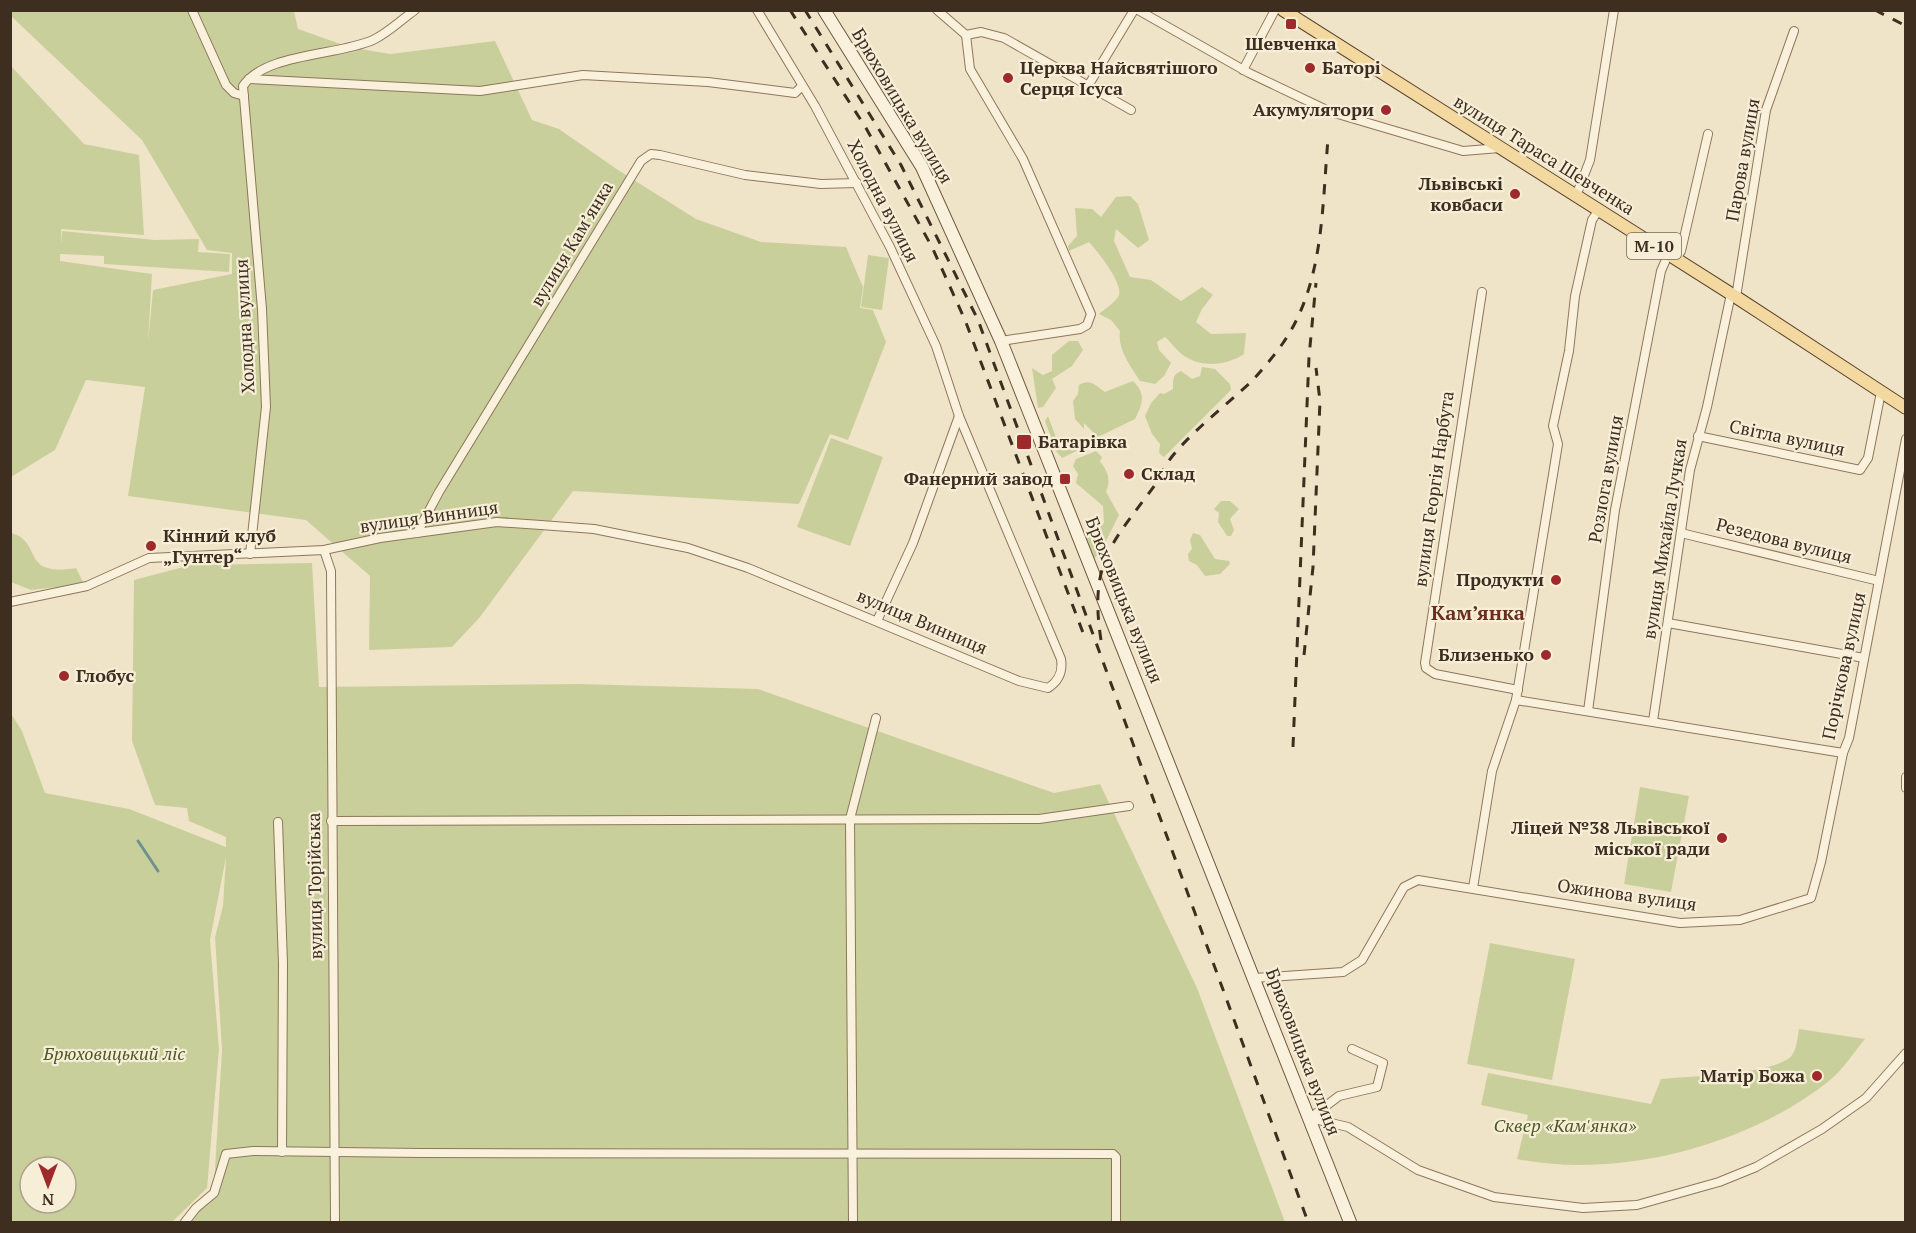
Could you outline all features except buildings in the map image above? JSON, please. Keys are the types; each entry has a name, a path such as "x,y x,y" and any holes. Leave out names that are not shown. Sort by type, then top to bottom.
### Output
{"main road":[{"name":"Брюховицька вулиця","path":"824,10 922,167 1001,341 1350,1222"},
{"name":"вулиця Тараса Шевченка","path":"1283,10 1905,408"}],"street":[{"path":"192,10 226,85 234,93 244,96"},
{"path":"248,79 286,62 372,40 415,10"},
{"name":"Холодна вулиця","path":"757,10 857,183 936,346 959,416 1061,659 1062,672 1048,688"},
{"path":"937,10 966,35 970,69 1023,159 1091,314 1087,326 1080,329 1001,341"},
{"path":"1088,86 1136,10 1243,70 1331,112 1463,151 1500,148"},
{"path":"1243,70 1275,10"},
{"path":"1576,196 1590,160 1614,10"},
{"name":"Парова вулиця","path":"1733,296 1766,110 1794,31"},
{"path":"966,35 981,32 1004,38 1131,110"},
{"path":"248,79 480,91 583,75 708,82 795,93 802,86"},
{"name":"Холодна вулиця","path":"248,79 243,86 262,309 266,407 250,554"},
{"name":"Розлога вулиця","path":"1588,711 1615,510 1661,271 1672,257 1681,251 1708,134"},
{"name":"вулиця Камʼянка","path":"417,533 439,492 641,161 651,154 745,175 821,184 857,183"},
{"path":"1473,888 1492,771 1518,690 1558,444 1553,426 1569,351 1575,296 1592,220 1598,211"},
{"name":"вулиця Георгія Нарбута","path":"1482,292 1425,663 1426,668 1435,674 1518,690"},
{"name":"вулиця Михайла Лучкая","path":"1653,721 1681,532 1698,436 1733,296"},
{"name":"Світла вулиця","path":"1698,436 1860,470 1868,458 1881,392"},
{"path":"877,621 913,543 959,416"},
{"name":"Порічкова вулиця","path":"1811,898 1821,862 1843,753 1849,738 1905,439"},
{"name":"вулиця Винниця","path":"10,602 87,586 149,558 324,550 417,533 497,522 594,529 643,537 688,548 748,568 1019,681 1048,688"},
{"name":"Резедова вулиця","path":"1681,532 1879,581"},
{"name":"вулиця Торійська","path":"324,550 331,571 335,1222"},
{"path":"1668,623 1864,658"},
{"path":"1516,700 1843,753"},
{"path":"853,1222 850,819 876,718"},
{"path":"331,821 1039,819 1129,806"},
{"path":"278,822 283,964 282,1152"},
{"name":"Ожинова вулиця","path":"1254,978 1343,972 1362,960 1404,887 1418,880 1680,923 1740,920 1811,898"},
{"path":"1310,1118 1340,1096 1377,1087 1383,1063 1352,1049"},
{"path":"1310,1118 1348,1127 1418,1170 1494,1197 1583,1208 1637,1204 1719,1182 1756,1167 1822,1129 1866,1098 1905,1053"},
{"path":"185,1222 196,1208 214,1193 226,1154 253,1151 1113,1154 1116,1157 1116,1222"}],"green space":[{"path":"11,11 294,11 298,29 349,47 390,54 495,41 532,120 559,129 618,170 696,219 761,242 846,247 863,287 860,308 873,310 886,342 848,440 830,434 799,504 573,491 480,617 452,647 369,650 370,576 306,520 128,496 145,387 86,380 55,450 11,477 11,66 84,144 139,155 144,235 61,229 61,244 62,231 155,240 199,239 198,252 230,254 229,272 104,264 104,256 60,254 60,261 152,274 148,343 153,290 232,274 232,253 207,250 142,140 11,16"},
{"path":"1130,196 1138,204 1149,240 1138,248 1116,229 1114,241 1130,277 1151,280 1181,301 1202,287 1213,295 1202,309 1196,322 1211,334 1246,333 1244,354 1223,363 1200,363 1183,355 1165,337 1157,342 1159,350 1171,363 1164,376 1155,384 1140,381 1122,350 1120,331 1111,320 1099,314 1118,297 1118,285 1114,277 1089,242 1069,251 1068,246 1077,236 1075,208 1092,209 1101,217 1116,197"},
{"path":"868,255 889,258 882,310 861,307"},
{"path":"1069,341 1078,341 1083,350 1072,366 1052,379 1056,388 1043,407 1038,408 1032,368 1043,375 1052,371 1052,355"},
{"path":"1202,367 1215,369 1230,384 1231,390 1164,457 1159,453 1160,444 1152,434 1145,416 1151,403 1160,393 1164,394 1173,389 1176,374 1181,371 1192,379 1200,376"},
{"path":"1133,381 1140,390 1142,399 1135,419 1098,437 1084,423 1084,429 1075,419 1073,401 1078,394 1079,385 1087,382 1105,392"},
{"path":"1048,416 1057,440 1062,446 1084,437 1089,440 1089,445 1062,458 1056,451 1045,421"},
{"path":"831,438 883,457 850,546 797,527"},
{"path":"1096,451 1102,457 1100,462 1108,476 1106,492 1119,515 1101,551 1093,560 1083,531 1091,528 1098,529 1104,523 1103,506 1076,483 1078,474 1073,466 1076,459"},
{"path":"1221,501 1230,501 1239,509 1230,519 1234,530 1231,536 1227,536 1218,522 1219,513 1214,509"},
{"path":"11,533 21,537 34,557 46,568 76,568 84,584 31,590 11,582"},
{"path":"1193,533 1200,535 1215,559 1229,561 1230,564 1220,574 1205,576 1197,565 1189,561 1188,554 1192,549 1190,540"},
{"name":"Брюховицький ліс","path":"312,563 319,687 579,684 758,689 1054,793 1100,784 1197,988 1285,1222 178,1222 214,1186 222,1050 215,937 223,906 226,857 210,940 219,1049 207,1188 172,1222 11,1222 10,712 22,731 45,793 129,809 226,847 226,837 189,821 187,808 155,805 132,741 134,580 191,565"},
{"path":"1640,787 1689,796 1671,892 1624,884"},
{"path":"1490,943 1575,959 1552,1080 1467,1064"},
{"name":"Сквер «Кам'янка»","path":"1799,1029 1865,1039 1834,1077 1797,1104 1761,1123 1681,1152 1598,1165 1556,1164 1517,1159 1528,1115 1481,1105 1488,1073 1651,1104 1661,1079 1745,1072 1788,1059 1795,1050"}],"waterway":[{"path":"138,841 158,871"}],"railway":[{"path":"790,10 866,128 932,247 965,320 1085,638"},
{"path":"805,10 901,165 978,320 1308,1222"},
{"path":"1875,10 1906,26"},
{"path":"1101,640 1098,612 1099,588 1102,569 1109,551 1174,455 1186,441 1251,382 1279,348 1296,320 1314,270 1319,244 1328,139"},
{"path":"1293,747 1309,357 1316,283"},
{"path":"1304,655 1313,567 1320,401 1316,368"}],"place":[{"name":"Шевченка","path":"1291,24"},
{"name":"Баторі","path":"1310,68"},
{"name":"Церква Найсвятішого Серця Ісуса","path":"1008,78"},
{"name":"Акумулятори","path":"1386,110"},
{"name":"Львівські ковбаси","path":"1515,194"},
{"name":"Батарівка","path":"1024,442"},
{"name":"Склад","path":"1129,474"},
{"name":"Фанерний завод","path":"1065,479"},
{"name":"Кінний клуб „Гунтер“","path":"151,546"},
{"name":"Продукти","path":"1556,580"},
{"name":"Близенько","path":"1546,655"},
{"name":"Глобус","path":"64,676"},
{"name":"Ліцей №38 Львівської міської ради","path":"1722,838"},
{"name":"Матір Божа","path":"1817,1076"}],"district":[{"name":"Кам’янка","path":"1478,613"}]}
